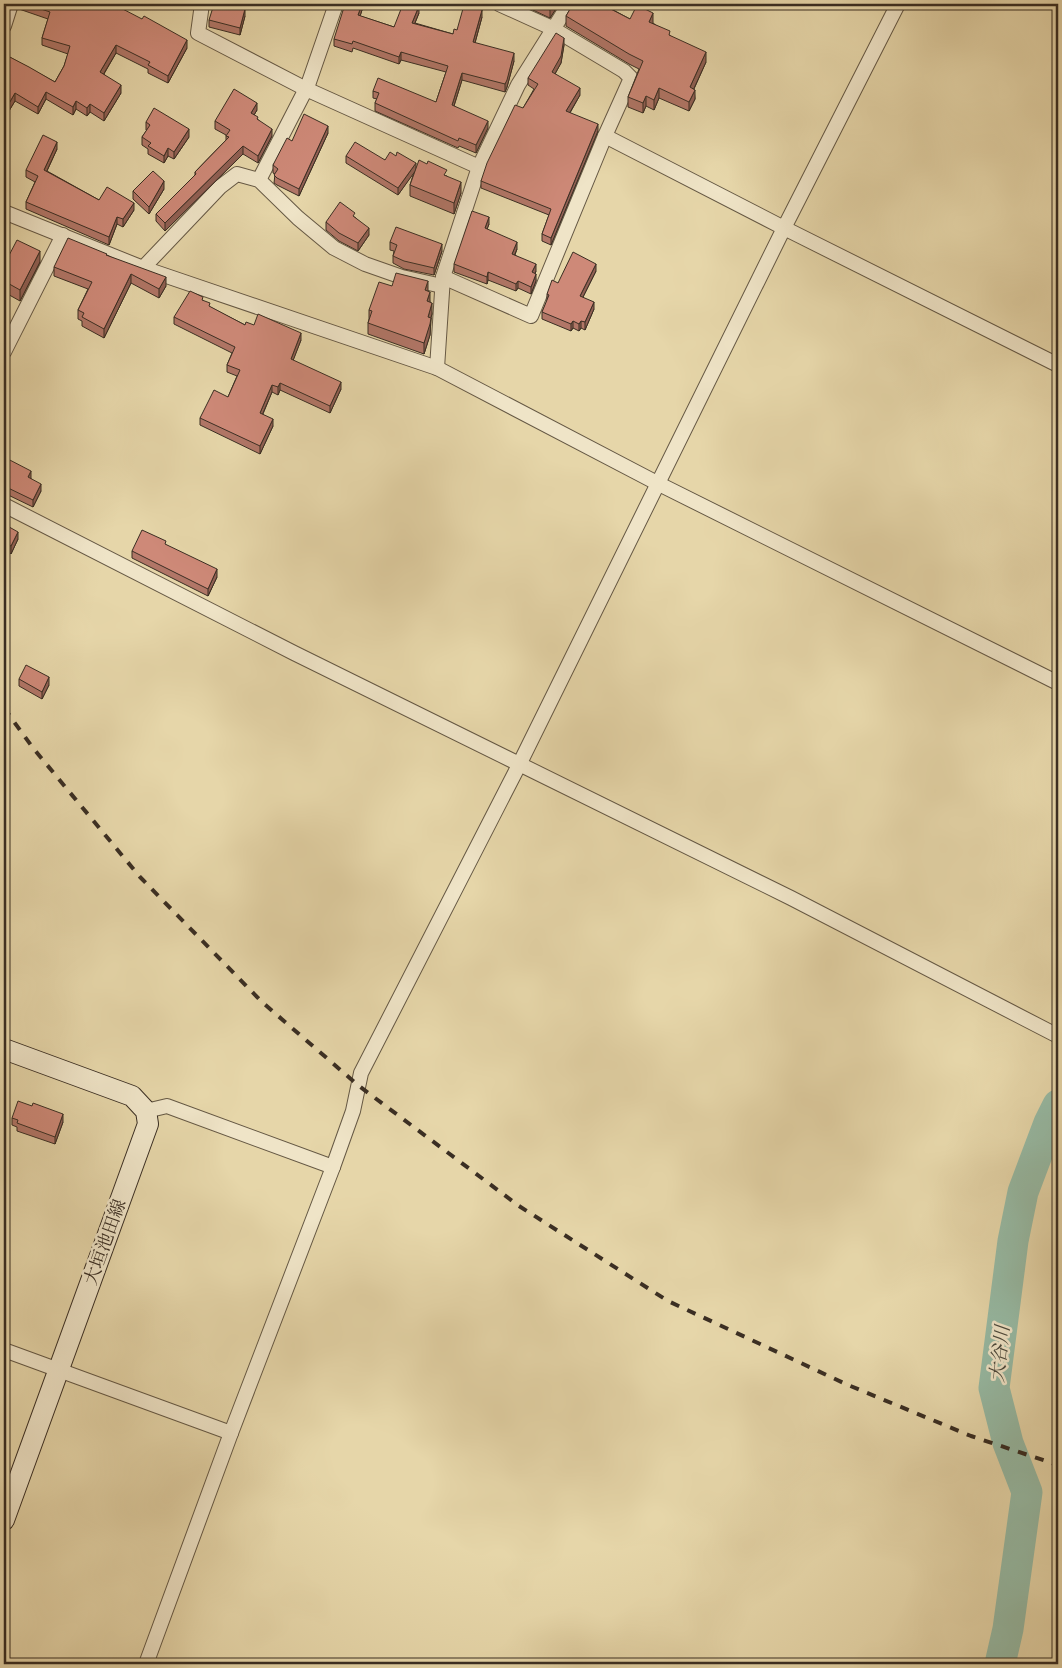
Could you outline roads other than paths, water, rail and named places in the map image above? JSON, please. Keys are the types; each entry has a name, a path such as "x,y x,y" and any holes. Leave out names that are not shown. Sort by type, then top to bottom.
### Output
{"main road":[{"path":"4,1049 132,1096 146,1111"},
{"name":"大垣池田線","path":"4,1520 148,1124 146,1111"}],"street":[{"path":"4,26 11,4"},
{"path":"202,4 198,33 306,90 479,168"},
{"path":"259,180 306,90 336,4"},
{"path":"143,268 220,187 237,174 259,180 298,218 334,248 365,264 402,277 443,282 531,316 605,136 631,78 624,71 552,28 499,4"},
{"path":"437,368 443,282 479,168 518,85 552,28 569,4"},
{"path":"146,1664 231,1433 333,1167 353,1111 361,1073 518,765 784,228 898,4"},
{"path":"605,136 1058,365"},
{"path":"4,212 63,234 143,268 437,368 657,483 1058,683"},
{"path":"4,352 63,234"},
{"path":"4,505 518,765 799,902 1058,1036"},
{"path":"146,1111 167,1106 333,1167"},
{"path":"4,1350 231,1433"}],"waterway":[{"name":"大谷川","path":"1000,1664 1008,1629 1027,1492 1008,1443 994,1388 1013,1241 1023,1192 1049,1123 1058,1105"}],"railway":[{"path":"4,708 33,748 140,877 262,1002 359,1086 519,1206 668,1301 848,1385 971,1436 1058,1465"}]}
